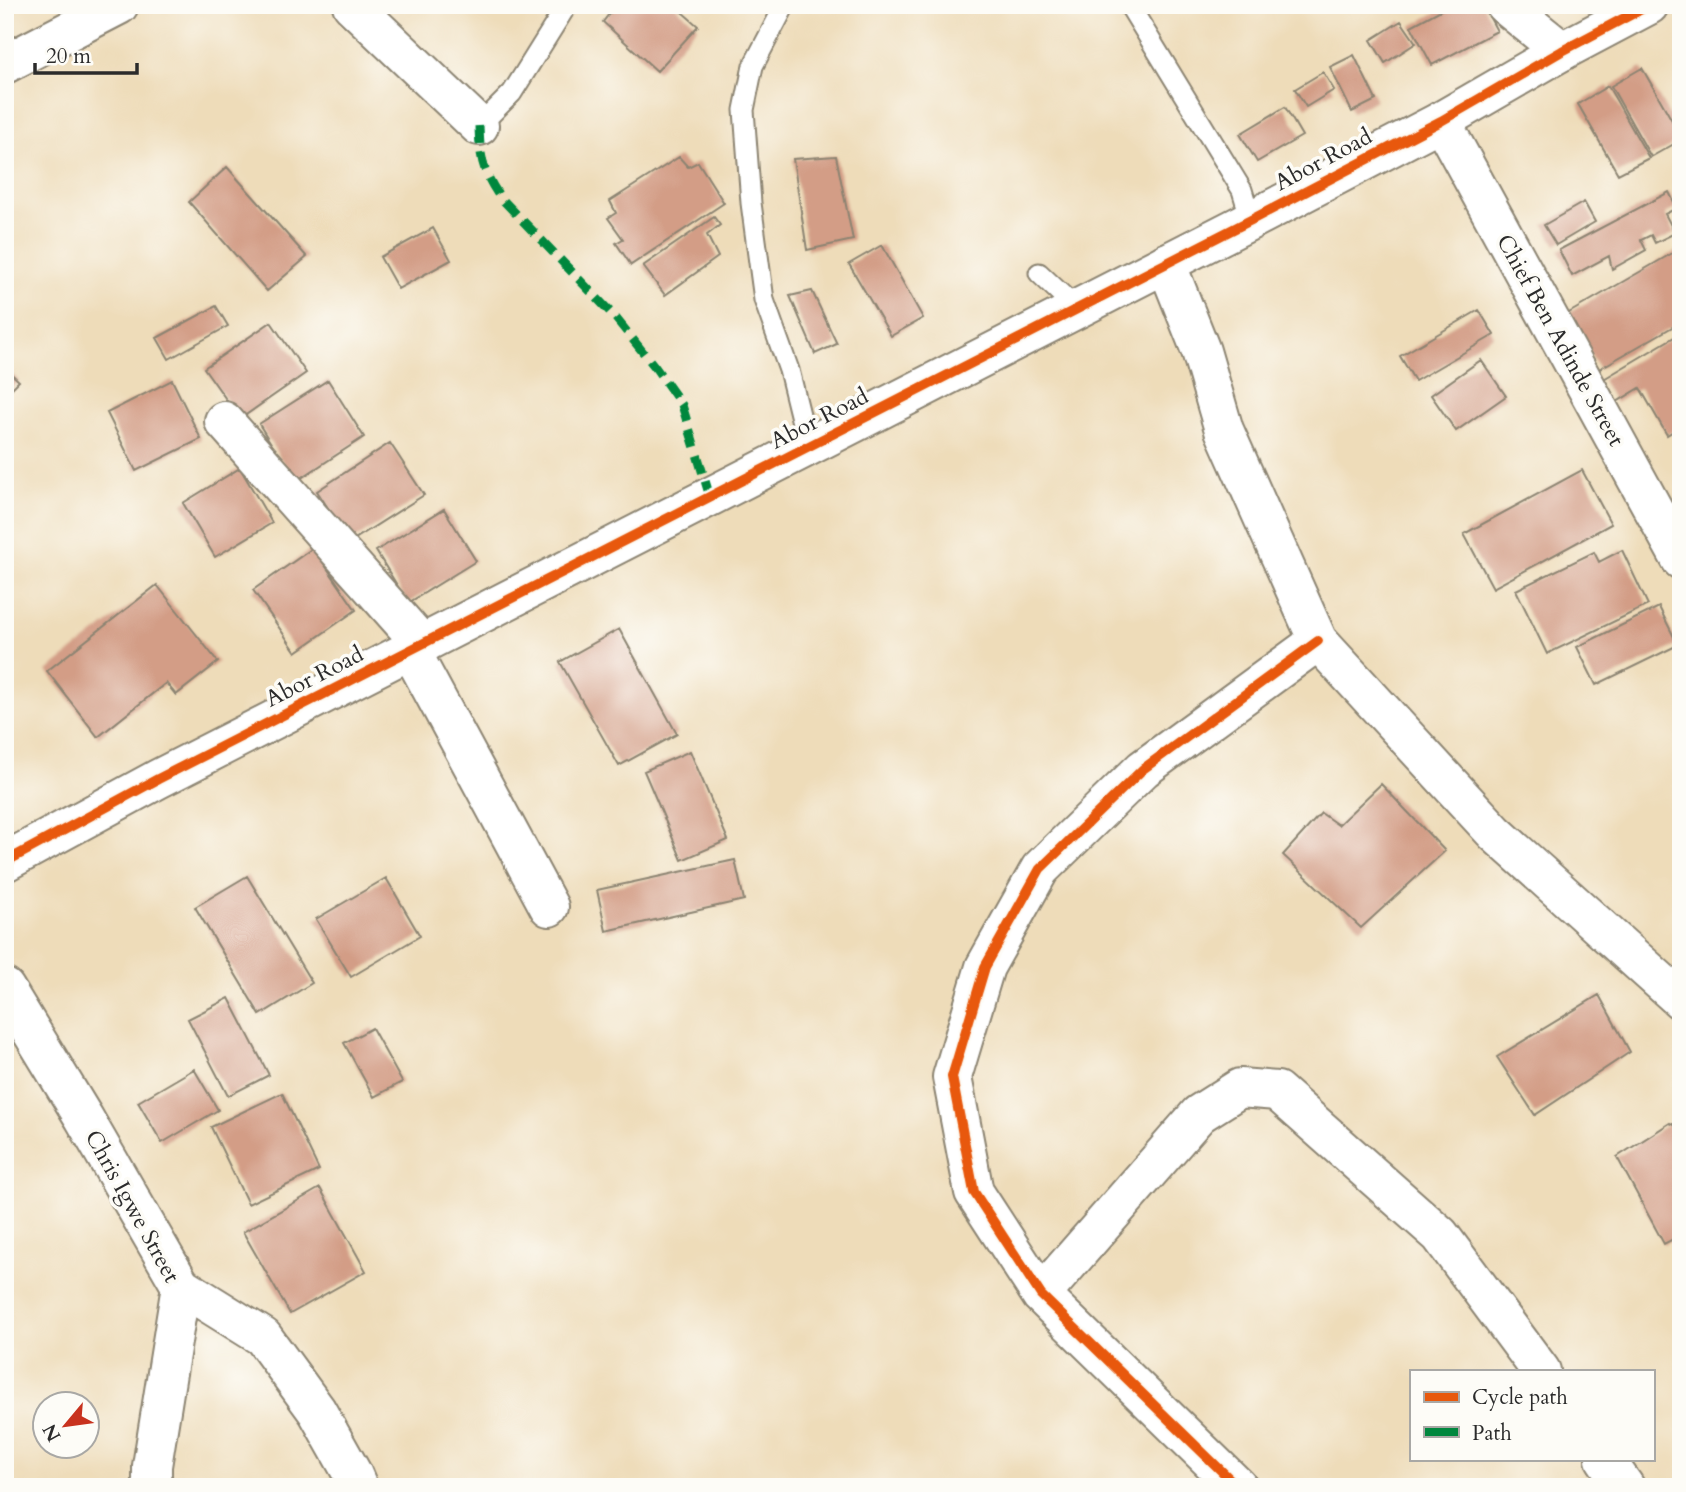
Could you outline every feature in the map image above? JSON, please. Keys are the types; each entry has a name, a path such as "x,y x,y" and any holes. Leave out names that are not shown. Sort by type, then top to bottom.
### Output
{"street":[{"path":"5,64 119,5"},
{"path":"352,5 479,126"},
{"path":"1505,5 1562,51"},
{"name":"Abor Road","path":"5,862 158,779 1441,121 1562,51 1649,5"},
{"name":"Chief Ben Adinde Street","path":"1441,121 1681,560"},
{"path":"1166,263 1201,351 1224,430 1318,641 1495,833 1681,1000"},
{"path":"224,421 417,648 549,907"},
{"path":"1217,1479 1041,1295 974,1192 952,1077 985,967 1040,869 1143,769 1318,641"},
{"name":"Chris Igwe Street","path":"5,988 181,1286 152,1466 152,1487"},
{"path":"1041,1295 1199,1114 1240,1088 1277,1091 1440,1235 1540,1370"},
{"path":"181,1286 263,1337 317,1411 358,1487"},
{"path":"1606,1460 1625,1487"}],"lane":[{"path":"479,126 512,93 567,5"},
{"path":"785,5 753,66 744,110 751,203 764,300 789,370 808,447"},
{"path":"1129,5 1242,190 1251,220"},
{"path":"1039,273 1077,309"}],"building":[{"path":"616,5 674,5 698,26 657,71 603,22"},
{"path":"1450,5 1483,5 1497,31 1432,65 1411,26"},
{"path":"1401,21 1416,43 1385,63 1371,40"},
{"path":"1354,55 1376,100 1352,112 1330,67"},
{"path":"1642,68 1681,136 1681,140 1651,157 1611,86"},
{"path":"1323,72 1334,90 1306,107 1295,89"},
{"path":"1608,86 1649,158 1618,174 1578,104"},
{"path":"1285,107 1302,136 1257,162 1240,134"},
{"path":"836,156 853,240 807,250 793,159"},
{"path":"679,157 688,167 698,162 724,203 631,265 616,243 623,239 608,218 616,213 610,201"},
{"path":"227,167 307,257 267,291 189,202"},
{"path":"1669,192 1677,208 1665,214 1675,233 1655,243 1651,235 1641,240 1646,250 1612,269 1609,256 1572,276 1559,250"},
{"path":"1584,202 1595,222 1556,245 1544,225"},
{"path":"714,217 720,225 707,235 718,257 665,295 643,266"},
{"path":"433,228 451,260 398,289 380,257"},
{"path":"882,245 923,318 891,336 849,264"},
{"path":"1676,251 1681,260 1681,322 1599,369 1567,314"},
{"path":"812,291 837,344 815,354 790,296"},
{"path":"216,306 228,326 169,359 157,338"},
{"path":"1479,310 1494,335 1415,381 1400,356"},
{"path":"271,322 306,373 240,419 204,368"},
{"path":"1681,333 1681,426 1667,435 1640,388 1615,403 1602,380"},
{"path":"1481,360 1506,396 1456,431 1431,395"},
{"path":"5,368 19,381 5,395"},
{"path":"172,380 201,439 136,471 107,413"},
{"path":"328,380 364,437 295,482 259,424"},
{"path":"390,443 424,495 350,542 317,491"},
{"path":"240,468 272,523 215,557 183,503"},
{"path":"1582,470 1611,524 1493,588 1464,534"},
{"path":"444,509 476,561 408,603 376,551"},
{"path":"313,548 356,610 296,652 253,590"},
{"path":"1622,550 1648,605 1547,654 1516,590 1594,552 1599,562"},
{"path":"157,585 218,662 176,695 166,683 98,737 47,671"},
{"path":"1659,607 1678,645 1596,685 1577,647"},
{"path":"619,629 677,734 619,766 560,662"},
{"path":"690,751 728,840 682,860 644,771"},
{"path":"1381,784 1445,851 1361,928 1283,855 1321,813 1338,825"},
{"path":"735,860 744,900 606,931 597,890"},
{"path":"247,876 312,983 260,1015 195,907"},
{"path":"386,878 420,936 351,977 316,919"},
{"path":"1599,995 1630,1052 1535,1115 1497,1057"},
{"path":"229,998 269,1075 228,1096 188,1019"},
{"path":"372,1028 402,1082 374,1097 344,1043"},
{"path":"194,1069 218,1110 162,1143 138,1102"},
{"path":"282,1093 319,1170 248,1204 211,1127"},
{"path":"1670,1123 1681,1128 1681,1235 1664,1244 1617,1157"},
{"path":"320,1188 366,1271 290,1314 243,1232"}],"marked path":[{"path":"479,126 483,163 500,197 614,316 682,405 710,497"}],"cycle path":[{"path":"5,862 158,779 1441,121 1562,51 1649,5"},
{"path":"1238,1487 1041,1295 974,1192 952,1077 985,967 1040,869 1143,769 1318,641"}]}
